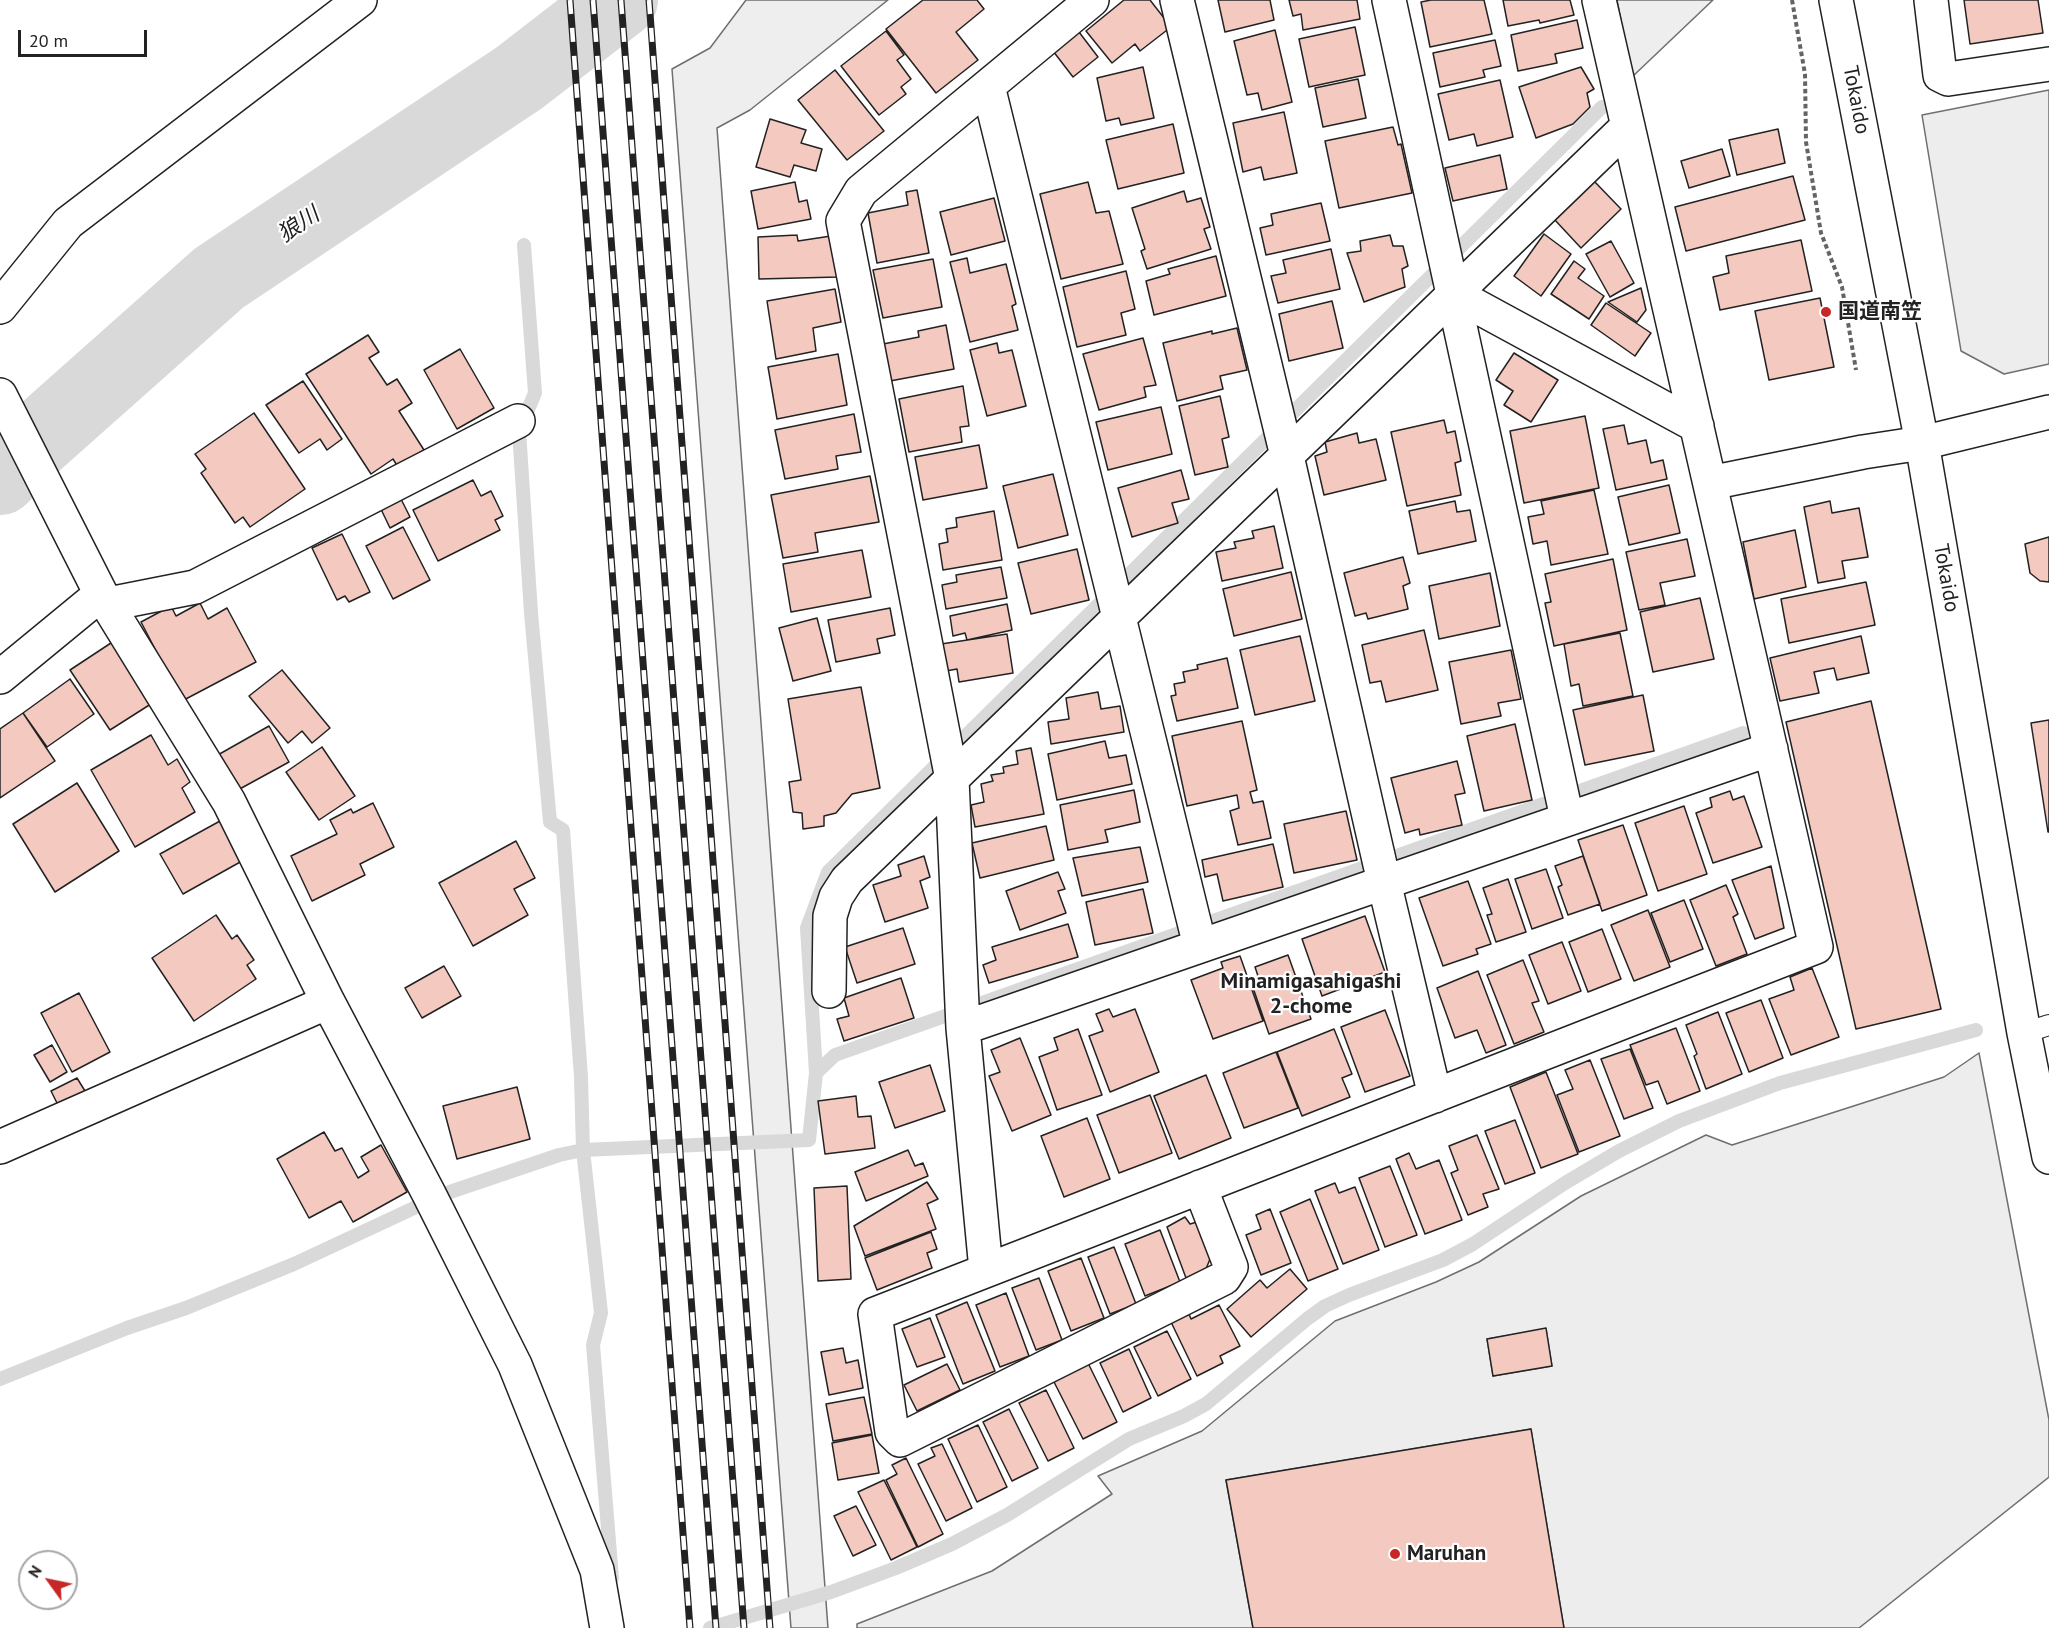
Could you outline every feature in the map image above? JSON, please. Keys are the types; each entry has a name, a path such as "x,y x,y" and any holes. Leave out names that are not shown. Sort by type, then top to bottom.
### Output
{"main road":[{"path":"0,307 68,224 360,0"},
{"path":"986,1270 963,1028 952,779 843,221 861,191 1092,0"},
{"path":"1177,0 1287,456 1435,1096"},
{"path":"1389,0 1567,818"},
{"path":"1200,1187 1231,1267 1224,1278 900,1440 892,1432 875,1314 1816,946 1599,0"},
{"name":"Tokaido","path":"1836,0 2037,1029 2049,1157"},
{"path":"1931,0 1940,75 1948,79 2049,64"},
{"path":"988,86 1200,946"},
{"path":"830,991 830,916 836,897 847,880 1628,126"},
{"path":"1454,294 1697,426"},
{"path":"0,395 105,599 229,802 328,1002 515,1365 597,1570 607,1628"},
{"path":"1710,483 1863,452 1922,443 2049,412"},
{"path":"0,677 105,599 195,587 518,421"},
{"path":"963,1028 1772,749"},
{"path":"0,1147 328,1002"}],"path":[{"path":"1792,0 1805,74 1806,142 1809,165 1821,233 1842,287 1856,370"}],"shaded area":[{"path":"746,0 888,0 750,110 717,128 828,1628 791,1628 672,69 710,48"},
{"path":"1617,0 1713,0 1632,77"},
{"path":"2049,90 2049,364 2004,374 1961,351 1922,115"},
{"path":"1979,1053 2049,1420 2049,1477 1859,1628 1564,1628 1531,1429 1226,1480 1253,1628 857,1628 857,1624 992,1571 1112,1494 1098,1476 1202,1431 1335,1321 1436,1282 1479,1262 1581,1196 1706,1135 1732,1145 1944,1077","holes":["1546,1329 1552,1366 1493,1376 1487,1339"]}],"building":[{"path":"923,0 977,0 984,9 956,32 978,60 936,93 886,29"},
{"path":"1124,0 1150,0 1171,27 1140,51 1135,44 1112,63 1086,31"},
{"path":"1218,0 1270,0 1274,20 1225,32"},
{"path":"1289,0 1357,0 1360,19 1303,30 1301,14 1293,16"},
{"path":"1484,0 1492,34 1430,47 1421,2"},
{"path":"1503,0 1570,0 1574,15 1540,23 1539,20 1508,26"},
{"path":"1964,0 2038,0 2043,33 1970,44"},
{"path":"1577,20 1583,48 1555,54 1557,63 1518,71 1511,35"},
{"path":"1355,27 1365,75 1309,87 1299,39"},
{"path":"1275,30 1292,102 1262,110 1258,93 1247,95 1234,41"},
{"path":"886,31 904,55 897,60 911,79 901,87 906,94 879,115 841,66"},
{"path":"1079,32 1098,57 1073,77 1053,51"},
{"path":"1495,40 1501,66 1483,70 1485,77 1440,87 1433,53"},
{"path":"1143,67 1154,118 1121,125 1119,118 1106,121 1097,78"},
{"path":"1581,67 1594,89 1587,93 1590,107 1573,124 1536,138 1519,87"},
{"path":"835,70 884,131 847,160 798,100"},
{"path":"1358,79 1366,118 1323,127 1315,88"},
{"path":"1500,80 1513,137 1477,146 1474,134 1449,140 1438,94"},
{"path":"1284,112 1297,173 1264,180 1261,167 1243,172 1233,123"},
{"path":"770,119 806,130 801,143 822,149 816,171 794,165 790,177 756,167"},
{"path":"1173,124 1184,173 1118,189 1106,140"},
{"path":"1393,127 1398,145 1401,144 1412,193 1339,208 1325,141"},
{"path":"1778,129 1785,163 1737,175 1729,140"},
{"path":"1722,149 1730,176 1689,188 1681,161"},
{"path":"1500,155 1507,189 1453,201 1445,168"},
{"path":"1793,176 1805,220 1686,251 1675,207"},
{"path":"1593,180 1621,209 1581,248 1554,219"},
{"path":"795,182 799,202 807,200 811,219 758,229 751,191"},
{"path":"1088,182 1096,213 1109,211 1123,264 1061,279 1040,194"},
{"path":"917,190 929,253 877,263 868,213 908,205 906,192"},
{"path":"1184,191 1187,202 1201,198 1210,227 1204,229 1211,249 1147,269 1141,251 1145,249 1132,208"},
{"path":"994,198 1005,241 951,255 940,212"},
{"path":"1321,203 1330,241 1266,255 1260,228 1273,225 1271,214"},
{"path":"1544,234 1571,254 1541,296 1514,276"},
{"path":"797,235 798,241 831,236 839,277 759,279 758,237"},
{"path":"1390,235 1393,246 1403,246 1408,266 1402,269 1405,287 1364,302 1347,253 1361,251 1360,241"},
{"path":"1801,240 1812,291 1720,310 1713,277 1729,273 1726,256"},
{"path":"1611,241 1634,283 1610,297 1586,254"},
{"path":"1331,249 1340,289 1278,303 1271,276 1286,273 1283,260"},
{"path":"1216,256 1226,296 1154,315 1146,281 1170,274 1168,269"},
{"path":"967,258 970,273 1006,264 1016,304 1012,306 1018,330 970,342 950,262"},
{"path":"933,259 942,307 883,318 873,270"},
{"path":"1574,261 1585,269 1578,278 1604,296 1589,319 1551,294"},
{"path":"1126,271 1135,309 1121,313 1126,335 1077,347 1063,287"},
{"path":"1641,288 1646,310 1637,322 1608,302"},
{"path":"835,289 841,322 813,328 816,351 776,359 767,301"},
{"path":"1820,298 1834,367 1769,380 1755,311"},
{"path":"1332,301 1343,348 1289,361 1279,314"},
{"path":"1606,303 1651,333 1635,356 1591,325"},
{"path":"946,325 954,369 890,381 883,344 919,337 918,331"},
{"path":"1237,328 1247,370 1220,376 1223,389 1177,401 1163,343 1212,331 1212,334"},
{"path":"368,335 379,352 369,358 387,385 397,379 412,403 399,411 424,450 398,467 393,459 371,474 306,374"},
{"path":"1143,338 1156,385 1144,387 1146,397 1099,410 1083,354"},
{"path":"997,343 999,353 1012,350 1026,406 987,416 970,350"},
{"path":"460,349 494,408 457,429 424,370"},
{"path":"1514,353 1558,380 1531,422 1504,405 1513,391 1496,380"},
{"path":"838,354 847,405 777,419 768,367"},
{"path":"303,381 342,439 327,450 320,439 299,453 266,405"},
{"path":"963,386 969,426 960,427 962,442 909,452 899,399"},
{"path":"1220,396 1229,437 1222,439 1228,467 1195,475 1179,406"},
{"path":"1161,407 1172,454 1108,470 1096,422"},
{"path":"254,413 305,489 250,527 243,517 235,523 201,473 206,469 195,454"},
{"path":"854,414 861,452 836,456 838,469 785,479 775,430"},
{"path":"1585,416 1599,488 1524,503 1510,431"},
{"path":"1444,420 1447,433 1455,431 1461,461 1455,463 1461,495 1407,506 1391,432"},
{"path":"1624,425 1628,444 1646,440 1651,463 1663,460 1667,479 1616,490 1603,429"},
{"path":"1357,433 1359,443 1376,439 1386,480 1324,495 1315,456 1327,452 1325,442"},
{"path":"979,445 987,488 923,500 915,457"},
{"path":"1181,470 1189,499 1172,503 1178,523 1132,537 1118,488"},
{"path":"1053,474 1068,535 1018,548 1003,486"},
{"path":"870,476 879,522 815,533 818,552 783,558 771,495"},
{"path":"473,480 481,496 491,491 503,516 495,520 500,530 438,561 413,510"},
{"path":"1669,485 1680,533 1629,545 1618,497"},
{"path":"1594,490 1608,554 1551,565 1547,541 1533,544 1528,517 1544,514 1541,501"},
{"path":"398,493 410,517 390,528 378,503"},
{"path":"1455,501 1457,512 1470,510 1476,541 1418,554 1409,511"},
{"path":"1830,501 1832,513 1859,508 1868,557 1842,561 1845,578 1818,583 1804,507"},
{"path":"994,511 1002,560 943,570 939,544 948,542 946,529 957,527 956,518"},
{"path":"1274,526 1283,568 1222,581 1216,552 1236,548 1234,542 1254,538 1252,531"},
{"path":"403,527 430,580 393,599 366,546"},
{"path":"1795,530 1806,587 1754,599 1743,542"},
{"path":"342,534 370,592 349,602 345,596 337,600 312,548"},
{"path":"2049,537 2049,582 2040,581 2030,573 2025,544"},
{"path":"1687,539 1695,576 1660,583 1665,605 1639,610 1626,552"},
{"path":"1077,549 1089,600 1031,614 1018,563"},
{"path":"862,550 871,597 791,612 783,564"},
{"path":"1403,557 1410,583 1403,586 1408,609 1368,619 1366,613 1355,616 1344,573"},
{"path":"1613,559 1627,630 1554,646 1545,603 1551,602 1545,574"},
{"path":"1001,567 1007,598 946,609 942,585 957,582 956,575"},
{"path":"1291,572 1302,619 1234,636 1223,589"},
{"path":"1490,573 1500,626 1439,639 1429,586"},
{"path":"1866,582 1875,625 1789,643 1781,599"},
{"path":"1700,598 1714,659 1653,672 1640,612"},
{"path":"200,603 208,619 227,608 256,662 182,701 141,622 171,606 176,616"},
{"path":"1007,604 1012,630 967,640 965,633 953,636 950,616"},
{"path":"890,608 895,635 877,639 880,653 836,662 828,620"},
{"path":"817,618 831,671 793,681 779,628"},
{"path":"1424,630 1438,690 1386,702 1381,681 1370,683 1362,645"},
{"path":"1620,633 1633,696 1583,706 1579,684 1571,686 1564,644"},
{"path":"1007,634 1013,673 959,682 957,669 946,671 941,644"},
{"path":"1300,636 1315,701 1255,715 1240,650"},
{"path":"1861,636 1869,673 1837,680 1834,668 1814,672 1819,693 1780,701 1770,658"},
{"path":"114,641 154,702 110,730 70,670"},
{"path":"1511,650 1521,699 1498,703 1501,716 1461,724 1449,662"},
{"path":"1227,658 1238,708 1177,721 1171,696 1176,695 1174,684 1185,682 1183,672 1198,669 1197,665"},
{"path":"282,670 330,728 312,743 302,731 288,743 249,696"},
{"path":"70,679 94,714 47,747 23,713"},
{"path":"861,687 880,788 852,794 836,813 824,816 824,826 803,829 802,813 793,812 789,782 801,780 788,699"},
{"path":"1098,692 1101,709 1120,706 1124,732 1051,744 1048,722 1069,719 1066,698"},
{"path":"1643,695 1654,751 1585,765 1573,710"},
{"path":"1871,701 1941,1009 1856,1029 1786,722"},
{"path":"23,713 55,761 0,798 0,729"},
{"path":"2049,720 2049,832 2048,832 2031,723"},
{"path":"1242,721 1257,790 1250,792 1253,803 1263,801 1271,838 1238,845 1230,811 1239,808 1237,795 1187,806 1172,736"},
{"path":"1515,724 1532,800 1484,811 1467,736"},
{"path":"269,726 289,762 236,791 216,756"},
{"path":"151,735 168,765 177,759 190,782 182,788 195,812 135,847 91,770"},
{"path":"1105,741 1109,758 1126,755 1132,784 1057,800 1048,754"},
{"path":"322,747 355,796 319,820 286,772"},
{"path":"1031,748 1044,814 975,827 971,805 984,802 981,784 993,781 991,775 1004,773 1003,767 1018,764 1016,751"},
{"path":"1457,761 1465,793 1455,795 1462,825 1420,835 1419,829 1405,833 1391,778"},
{"path":"77,783 119,851 55,892 13,824"},
{"path":"1134,790 1140,822 1105,830 1108,842 1068,850 1060,805"},
{"path":"1730,791 1733,800 1744,796 1762,847 1713,863 1696,813 1712,807 1710,798"},
{"path":"373,803 394,847 360,864 365,875 312,901 291,856 337,834 330,820 351,809 353,813"},
{"path":"1684,806 1707,874 1658,891 1635,823"},
{"path":"1346,811 1357,860 1294,873 1284,824"},
{"path":"220,821 242,861 183,894 160,854"},
{"path":"1623,825 1647,895 1602,911 1578,840"},
{"path":"1046,826 1054,860 980,878 972,843"},
{"path":"516,841 535,878 514,889 528,915 473,946 439,883"},
{"path":"1273,844 1283,887 1223,901 1217,874 1205,877 1202,860"},
{"path":"1140,847 1148,882 1082,896 1073,858"},
{"path":"924,856 930,877 920,881 928,908 885,922 873,885 901,876 898,865"},
{"path":"1583,856 1600,904 1568,915 1558,887 1562,885 1555,866"},
{"path":"1771,866 1784,928 1755,939 1732,880"},
{"path":"1546,869 1563,918 1532,929 1515,879"},
{"path":"1058,872 1065,889 1058,891 1066,913 1020,930 1006,891"},
{"path":"1508,879 1526,932 1496,942 1487,915 1492,914 1483,888"},
{"path":"1468,881 1491,944 1476,949 1478,954 1443,966 1419,898"},
{"path":"1726,885 1738,914 1733,917 1747,954 1716,966 1690,900"},
{"path":"1143,889 1153,933 1095,945 1086,902"},
{"path":"1684,900 1703,949 1670,962 1651,913"},
{"path":"1648,910 1670,967 1634,981 1611,925"},
{"path":"216,915 232,939 237,935 254,960 247,965 256,979 194,1021 152,958"},
{"path":"1365,916 1385,972 1322,996 1302,939"},
{"path":"1068,924 1078,957 989,983 983,965 996,960 992,947"},
{"path":"903,928 915,964 857,983 845,947"},
{"path":"1602,929 1621,979 1588,992 1569,942"},
{"path":"1562,942 1581,991 1548,1004 1529,955"},
{"path":"1288,955 1311,1019 1269,1034 1250,979 1258,976 1255,967"},
{"path":"1240,956 1263,1021 1213,1039 1191,980 1223,968 1221,962"},
{"path":"1523,960 1539,1001 1532,1003 1544,1032 1514,1044 1487,975"},
{"path":"444,966 461,996 422,1018 405,988"},
{"path":"1812,968 1839,1037 1791,1055 1769,999 1794,990 1790,977"},
{"path":"1478,971 1506,1045 1486,1053 1477,1030 1455,1038 1437,988"},
{"path":"901,978 914,1018 844,1041 837,1019 849,1016 844,998"},
{"path":"79,993 110,1052 72,1072 41,1013"},
{"path":"1761,1000 1783,1058 1749,1072 1726,1013"},
{"path":"1109,1009 1113,1017 1135,1009 1159,1072 1110,1092 1089,1036 1103,1031 1096,1014"},
{"path":"1385,1010 1410,1076 1365,1092 1341,1027"},
{"path":"1718,1012 1742,1074 1706,1089 1694,1056 1697,1054 1686,1025"},
{"path":"1676,1028 1700,1091 1667,1104 1658,1081 1646,1085 1630,1045"},
{"path":"1078,1029 1102,1095 1057,1110 1039,1057 1058,1050 1054,1038"},
{"path":"1334,1029 1352,1074 1342,1078 1350,1097 1302,1116 1277,1052"},
{"path":"1020,1038 1051,1115 1012,1131 989,1076 1000,1072 991,1050"},
{"path":"52,1045 67,1072 50,1082 34,1055"},
{"path":"1630,1049 1653,1108 1624,1119 1601,1059"},
{"path":"1276,1052 1298,1108 1244,1128 1223,1073"},
{"path":"1590,1060 1620,1136 1579,1152 1557,1095 1573,1089 1565,1070"},
{"path":"930,1065 945,1111 895,1128 879,1082"},
{"path":"1546,1072 1578,1154 1541,1168 1510,1087"},
{"path":"1206,1075 1231,1138 1179,1159 1154,1096"},
{"path":"77,1078 85,1091 58,1105 51,1091"},
{"path":"517,1087 530,1139 457,1159 443,1106"},
{"path":"1150,1095 1172,1153 1119,1173 1097,1115"},
{"path":"856,1096 858,1117 871,1116 875,1148 825,1154 818,1101"},
{"path":"1087,1118 1110,1179 1064,1197 1041,1136"},
{"path":"1515,1120 1535,1173 1505,1184 1485,1131"},
{"path":"324,1132 335,1151 342,1148 358,1178 369,1171 361,1157 381,1145 407,1192 353,1222 341,1201 309,1218 277,1159"},
{"path":"1477,1135 1499,1189 1483,1194 1488,1207 1468,1215 1451,1173 1458,1170 1449,1146"},
{"path":"908,1150 915,1166 923,1163 928,1176 866,1201 855,1172"},
{"path":"1409,1153 1416,1169 1439,1160 1462,1220 1425,1234 1396,1159"},
{"path":"1390,1166 1417,1235 1385,1247 1359,1178"},
{"path":"927,1182 938,1199 927,1204 936,1229 865,1256 854,1226"},
{"path":"1335,1183 1339,1193 1355,1187 1379,1250 1343,1264 1315,1191"},
{"path":"847,1186 851,1279 818,1281 814,1188"},
{"path":"1310,1199 1338,1269 1308,1281 1280,1212"},
{"path":"1270,1209 1291,1263 1261,1275 1246,1235 1261,1229 1256,1215"},
{"path":"1185,1217 1190,1224 1197,1222 1212,1254 1206,1269 1186,1278 1167,1227"},
{"path":"1160,1230 1180,1282 1145,1296 1125,1244"},
{"path":"931,1232 937,1249 927,1253 932,1268 877,1290 865,1258"},
{"path":"1114,1247 1136,1304 1110,1314 1088,1257"},
{"path":"1081,1258 1104,1318 1071,1331 1048,1271"},
{"path":"1290,1269 1307,1289 1251,1337 1227,1309 1260,1280 1267,1288"},
{"path":"1039,1278 1062,1340 1036,1350 1012,1288"},
{"path":"1006,1293 1029,1356 1000,1367 976,1305"},
{"path":"967,1302 995,1371 963,1384 936,1315"},
{"path":"1219,1305 1240,1346 1220,1356 1223,1363 1197,1376 1171,1322 1189,1314 1191,1319"},
{"path":"930,1318 945,1357 917,1367 902,1329"},
{"path":"1546,1328 1552,1366 1493,1376 1487,1339"},
{"path":"1167,1331 1191,1379 1158,1396 1134,1347"},
{"path":"843,1348 846,1363 858,1360 863,1388 829,1395 821,1352"},
{"path":"1129,1349 1151,1398 1123,1412 1100,1363"},
{"path":"1088,1363 1117,1422 1083,1439 1053,1380"},
{"path":"947,1364 960,1390 917,1411 904,1385"},
{"path":"1046,1390 1074,1448 1048,1461 1019,1403"},
{"path":"864,1397 872,1434 833,1441 826,1404"},
{"path":"1009,1409 1038,1468 1012,1481 983,1422"},
{"path":"978,1425 1007,1487 977,1502 948,1439"},
{"name":"Maruhan","path":"1531,1429 1564,1628 1253,1628 1226,1480"},
{"path":"872,1435 879,1473 838,1480 832,1443"},
{"path":"942,1444 972,1508 946,1521 918,1464 935,1456 931,1448"},
{"path":"906,1458 943,1534 918,1547 886,1480 897,1474 892,1465"},
{"path":"884,1480 917,1547 891,1560 858,1492"},
{"path":"856,1506 876,1545 853,1556 834,1516"}],"waterway":[{"name":"狼川","path":"0,477 21,454 219,278 519,78 620,0"},
{"path":"0,1379 294,1264 444,1194 559,1155 583,1150 809,1140 816,1073 807,928 828,872 1602,107"},
{"path":"524,245 535,393 519,431 531,613 550,822 563,830 581,1077 583,1150 601,1313 593,1345 612,1578"},
{"path":"816,1073 835,1055 1743,733"},
{"path":"710,1628 831,1592 952,1544 1007,1515 1129,1439 1184,1416 1206,1404 1325,1306 1443,1260 1473,1244 1565,1183 1619,1151 1679,1121 1780,1083 1976,1030"}],"railway":[{"path":"570,0 690,1628"},
{"path":"593,0 716,1628"},
{"path":"621,0 744,1628"},
{"path":"649,0 770,1628"}],"place":[{"name":"国道南笠","path":"1826,312"},
{"name":"Maruhan","path":"1395,1554"}],"district":[{"name":"Minamigasahigashi 2-chome","path":"1311,994"}]}
